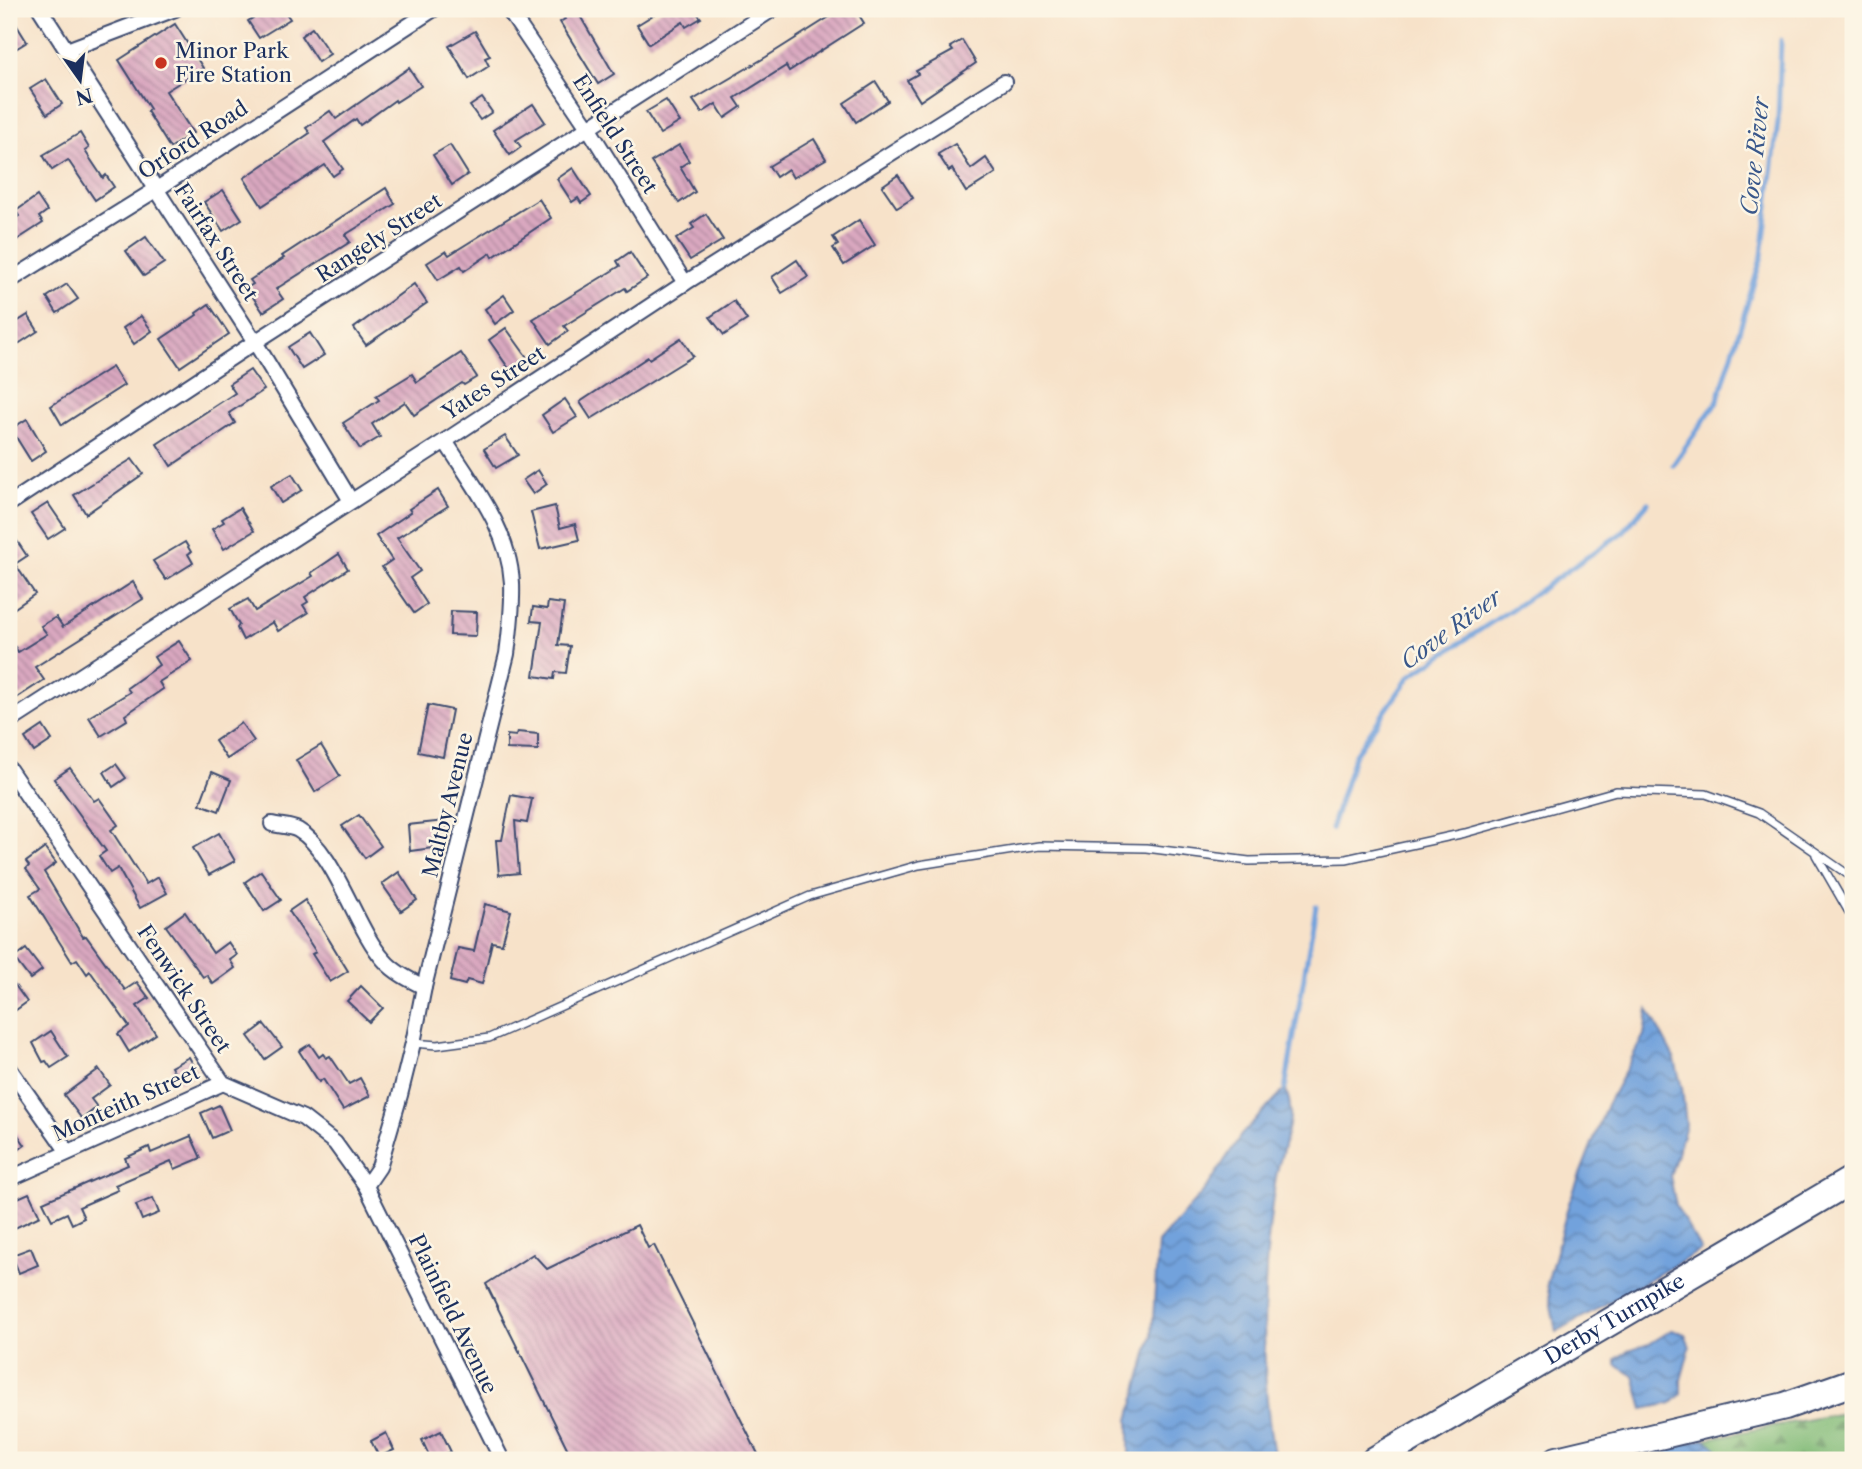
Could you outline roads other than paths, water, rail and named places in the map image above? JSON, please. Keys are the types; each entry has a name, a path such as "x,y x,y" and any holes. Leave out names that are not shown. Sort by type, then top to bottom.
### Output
{"highway":[{"name":"Derby Turnpike","path":"1376,1460 1853,1178"},
{"path":"1557,1460 1785,1406 1853,1382"}],"street":[{"name":"Fairfax Street","path":"40,9 256,342 351,500"},
{"path":"66,50 175,9"},
{"name":"Orford Road","path":"9,281 157,189 434,9"},
{"name":"Enfield Street","path":"508,9 589,129 685,283"},
{"name":"Rangely Street","path":"9,504 773,9"},
{"name":"Yates Street","path":"9,722 685,283 1004,82"},
{"name":"Maltby Avenue","path":"366,1186 379,1167 414,1043 424,987 507,654 511,621 510,563 502,537 487,506 445,441"},
{"name":"Fenwick Street","path":"9,769 223,1083 303,1118 335,1143 366,1186"},
{"path":"272,824 298,830 317,847 344,890 367,937 384,961 401,975 424,987"},
{"path":"9,1068 68,1152"},
{"name":"Monteith Street","path":"9,1179 223,1083"},
{"name":"Plainfield Avenue","path":"366,1186 502,1460"}],"lane":[{"path":"414,1043 437,1045 489,1038 810,896 919,865 1039,846 1146,848 1249,861 1346,859 1465,833 1616,792 1706,794 1759,813 1853,878"},
{"path":"1813,851 1853,919"}],"water":[{"path":"1648,1009 1675,1060 1682,1088 1686,1125 1670,1176 1676,1206 1701,1250 1556,1332 1547,1284 1569,1203 1607,1105 1644,1035"},
{"path":"1285,1089 1289,1099 1290,1121 1271,1210 1264,1318 1266,1392 1275,1460 1129,1460 1129,1420 1152,1335 1158,1243 1208,1186 1241,1135"},
{"path":"1672,1330 1685,1334 1690,1347 1681,1380 1681,1394 1672,1403 1643,1409 1634,1376 1616,1365 1616,1359"},
{"path":"1705,1439 1717,1448 1713,1460 1609,1460"}],"waterway":[{"name":"Cove River","path":"1673,465 1718,400 1762,256 1778,122 1781,40"},
{"name":"Cove River","path":"1331,829 1355,754 1410,676 1623,532 1648,503"},
{"name":"Cove River","path":"1285,1089 1316,906"}],"place":[{"name":"Minor Park Fire Station","path":"161,63"}]}
